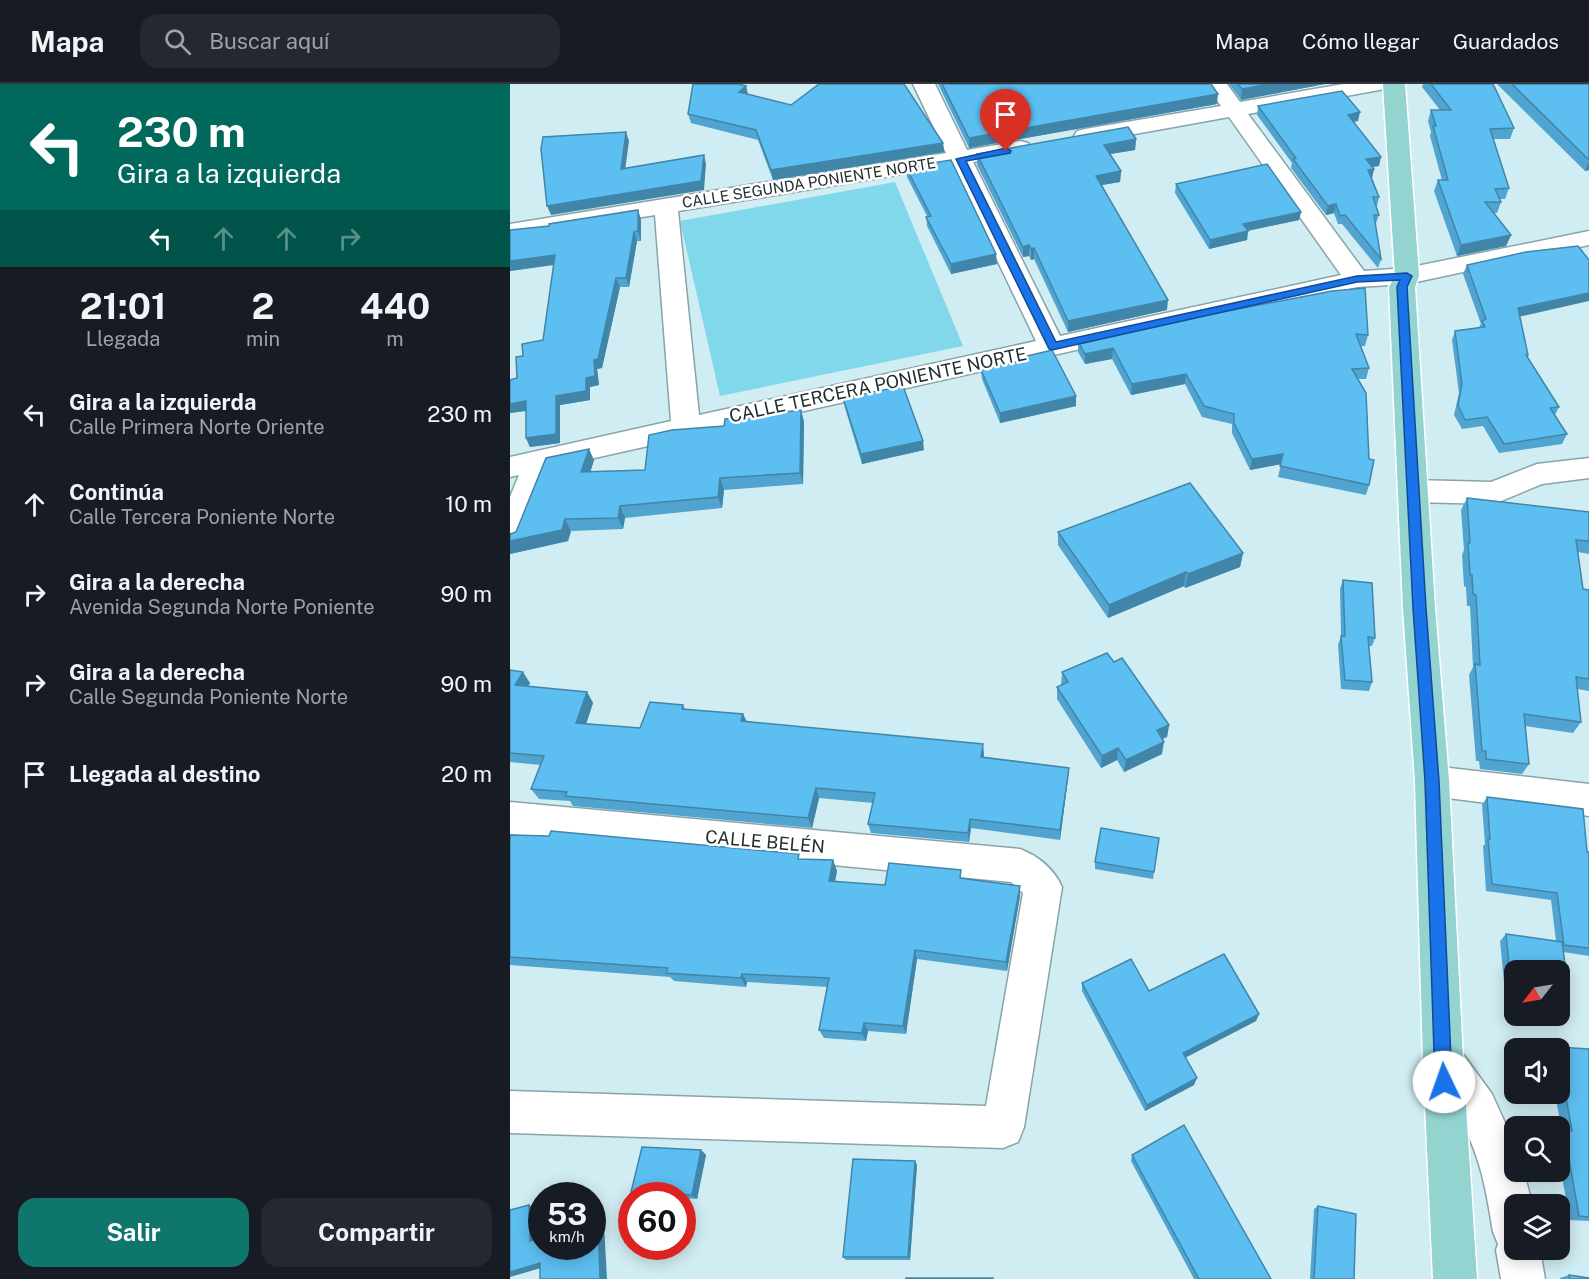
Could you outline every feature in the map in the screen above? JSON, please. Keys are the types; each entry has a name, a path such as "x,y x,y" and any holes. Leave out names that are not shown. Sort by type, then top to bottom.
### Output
{"main road":[{"path":"1394,84 1407,276 1402,287 1432,781 1443,1060 1455,1279"}],"street":[{"path":"924,84 1052,347"},
{"path":"1216,84 1357,279"},
{"path":"1063,140 1379,84"},
{"name":"CALLE SEGUNDA PONIENTE NORTE","path":"510,231 961,159 1041,144"},
{"path":"666,206 686,428"},
{"name":"CALLE TERCERA PONIENTE NORTE","path":"510,467 1357,279 1407,276 1589,238"},
{"path":"510,534 539,461"},
{"path":"1413,491 1494,493 1537,474 1589,468"},
{"path":"1432,781 1589,800"},
{"name":"CALLE BELÉN","path":"510,818 1020,866 1043,886 1003,1127 510,1112"},
{"path":"1443,1060 1477,1109 1494,1145 1509,1194"},
{"path":"1520,1260 1523,1279"}],"shaded area":[{"path":"895,182 963,346 720,396 680,221"}],"building":[{"path":"693,84 738,84 746,86 739,92 791,105 819,84 904,84 943,143 771,170 756,130 688,114"},
{"path":"942,84 1211,84 1218,94 969,138"},
{"path":"1238,84 1270,84 1242,89"},
{"path":"1431,84 1493,84 1514,128 1490,129 1509,188 1495,189 1501,202 1485,202 1511,235 1461,245 1438,180 1448,180 1433,126 1436,126 1431,110 1451,110"},
{"path":"1512,84 1589,84 1589,160"},
{"path":"1342,91 1360,112 1348,115 1381,157 1366,159 1374,169 1368,170 1379,197 1373,197 1379,215 1374,215 1381,259 1345,215 1340,216 1336,204 1328,206 1258,106"},
{"path":"1128,127 1136,139 1104,145 1121,171 1096,176 1168,300 1068,321 1034,248 1031,249 1029,245 1023,247 977,154"},
{"path":"626,132 621,169 704,155 701,181 547,206 541,149 543,137"},
{"path":"951,160 996,254 951,264 926,217 931,216 906,167"},
{"path":"1267,164 1301,212 1243,224 1248,231 1210,240 1176,184"},
{"path":"638,210 638,231 634,232 626,278 616,278 598,359 594,360 595,376 586,378 586,391 556,396 556,434 526,438 526,401 510,404 510,380 517,378 516,357 523,356 522,344 543,340 555,255 510,261 510,230 549,226 549,224"},
{"path":"1578,246 1589,260 1589,293 1518,308 1528,355 1526,355 1559,407 1550,408 1567,434 1504,444 1487,417 1465,420 1458,405 1462,384 1455,331 1485,327 1482,321 1486,319 1467,265 1526,252"},
{"path":"1365,288 1368,335 1356,334 1369,368 1352,369 1366,393 1369,459 1374,460 1369,485 1280,466 1283,454 1252,459 1234,423 1234,414 1204,406 1186,374 1132,384 1113,348 1085,354 1078,341 1180,318 1181,320 1332,291"},
{"path":"1052,350 1076,396 1000,413 981,370 1029,359 1027,356"},
{"path":"903,386 923,441 861,454 843,398"},
{"path":"801,410 800,473 720,478 718,497 620,506 618,518 565,519 562,530 510,541 510,534 516,532 546,458 589,449 581,472 645,470 649,435 672,430 724,426 725,419"},
{"path":"1190,483 1243,553 1188,574 1186,572 1109,605 1058,532"},
{"path":"1467,498 1589,512 1589,541 1576,540 1583,589 1589,590 1589,679 1576,677 1581,722 1524,714 1529,764 1486,759 1486,751 1482,751 1475,664 1480,665 1476,595 1473,594 1472,575 1470,575"},
{"path":"1343,580 1372,583 1375,638 1368,637 1372,682 1345,680 1341,636 1345,636"},
{"path":"1107,653 1114,662 1122,658 1169,725 1157,730 1164,742 1126,760 1118,748 1102,756 1057,687 1068,682 1062,672"},
{"path":"510,670 523,672 515,685 587,692 576,723 640,728 650,702 683,705 682,709 743,714 741,721 983,744 981,757 1069,768 1060,830 970,819 968,833 868,824 875,793 816,788 808,818 565,796 567,792 531,789 544,756 510,753"},
{"path":"1487,797 1583,809 1587,852 1589,852 1589,948 1564,945 1557,893 1492,884"},
{"path":"1101,828 1159,838 1154,872 1095,862"},
{"path":"551,831 799,854 798,859 833,860 829,881 885,885 889,863 961,870 960,878 1020,886 1006,962 915,950 903,1026 864,1023 862,1033 819,1030 829,978 742,974 741,978 666,973 668,968 510,957 510,835 549,836"},
{"path":"1506,934 1562,942 1564,960 1508,960"},
{"path":"1224,954 1259,1014 1183,1053 1197,1078 1147,1105 1082,983 1131,959 1149,991"},
{"path":"1570,1048 1589,1049 1589,1217 1579,1216 1570,1165 1570,1131 1572,1131 1567,1104 1570,1104"},
{"path":"1184,1125 1271,1279 1199,1279 1132,1155"},
{"path":"642,1147 701,1150 695,1182 633,1182"},
{"path":"853,1159 915,1161 908,1257 843,1257"},
{"path":"528,1205 528,1260 599,1260 600,1279 540,1279 540,1263 510,1272 510,1210"},
{"path":"1318,1206 1356,1214 1354,1279 1314,1279"},
{"path":"1569,1275 1589,1278 1589,1279 1570,1279"},
{"path":"993,1278 993,1279 906,1279"}],"route":[{"path":"1006,151 961,159 1052,347 1357,279 1407,276 1402,287 1419,608 1432,781 1444,1082"}]}
